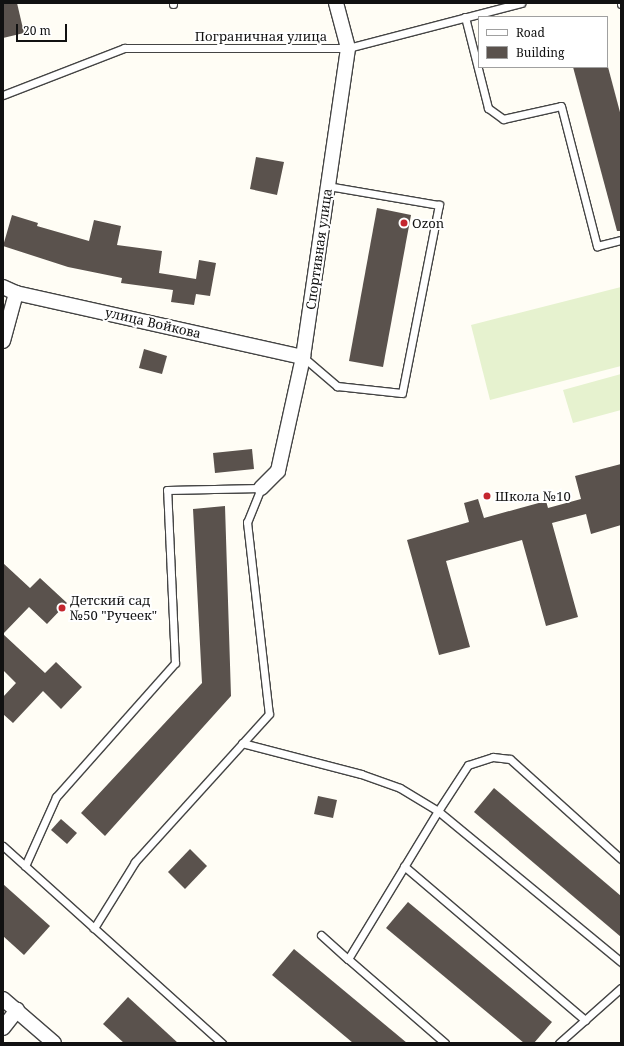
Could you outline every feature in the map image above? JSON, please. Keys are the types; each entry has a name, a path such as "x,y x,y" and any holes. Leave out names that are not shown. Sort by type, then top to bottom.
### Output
{"street":[{"name":"Спортивная улица","path":"261,488 278,471 303,357 348,48 336,3"},
{"name":"улица Войкова","path":"3,287 16,293 303,357"},
{"path":"3,341 16,293"},
{"path":"3,999 54,1043"},
{"path":"3,1028 17,1010"}],"lane":[{"name":"Пограничная улица","path":"3,95 124,48 348,48 521,3"},
{"path":"465,17 488,108 503,119 561,106 597,246 621,240"},
{"path":"303,357 337,386 402,393 438,205 328,186"},
{"path":"25,866 56,797 175,663 167,490 261,488 247,522 269,714 135,862 94,928"},
{"path":"242,743 374,779 400,788 438,811 621,962"},
{"path":"348,959 438,811 468,765 493,757 510,759 621,859"},
{"path":"3,846 222,1043"},
{"path":"404,866 584,1020"},
{"path":"321,936 445,1043"},
{"path":"559,1043 621,988"}],"green space":[{"path":"621,287 621,366 490,400 471,325"},
{"path":"621,374 621,410 573,423 563,390"}],"building":[{"path":"3,3 17,3 24,33 3,38"},
{"path":"608,67 621,116 621,231 617,231 573,68"},
{"path":"256,157 284,162 277,195 250,189"},
{"path":"377,208 411,215 383,367 349,361"},
{"path":"12,215 38,223 37,226 89,241 94,220 121,226 117,245 162,251 159,273 196,279 199,260 216,263 210,296 196,294 194,305 171,302 173,290 121,283 122,278 68,267 3,246"},
{"path":"144,349 167,356 162,374 139,368"},
{"path":"252,449 254,469 215,473 213,453"},
{"path":"621,464 621,525 591,534 586,514 552,523 578,617 546,626 522,540 446,561 470,647 439,655 407,540 469,522 464,503 478,499 484,518 546,501 548,508 581,499 575,476"},
{"path":"225,506 231,696 105,836 81,813 202,683 193,509"},
{"path":"3,563 30,588 40,578 67,603 47,624 29,607 3,634"},
{"path":"3,634 45,673 56,662 82,687 61,709 43,691 13,723 3,714 3,697 16,683 3,670"},
{"path":"494,788 621,896 621,937 474,812"},
{"path":"318,796 337,800 333,818 314,814"},
{"path":"61,819 77,833 67,844 51,830"},
{"path":"190,849 207,866 185,889 168,872"},
{"path":"3,884 50,926 24,955 3,936"},
{"path":"408,902 552,1022 534,1043 524,1043 386,928"},
{"path":"294,949 407,1043 353,1043 272,975"},
{"path":"128,997 178,1043 124,1043 103,1024"}],"place":[{"name":"Ozon","path":"404,223"},
{"name":"Школа №10","path":"487,496"},
{"name":"Детский сад №50 \"Ручеек\"","path":"62,608"}]}
